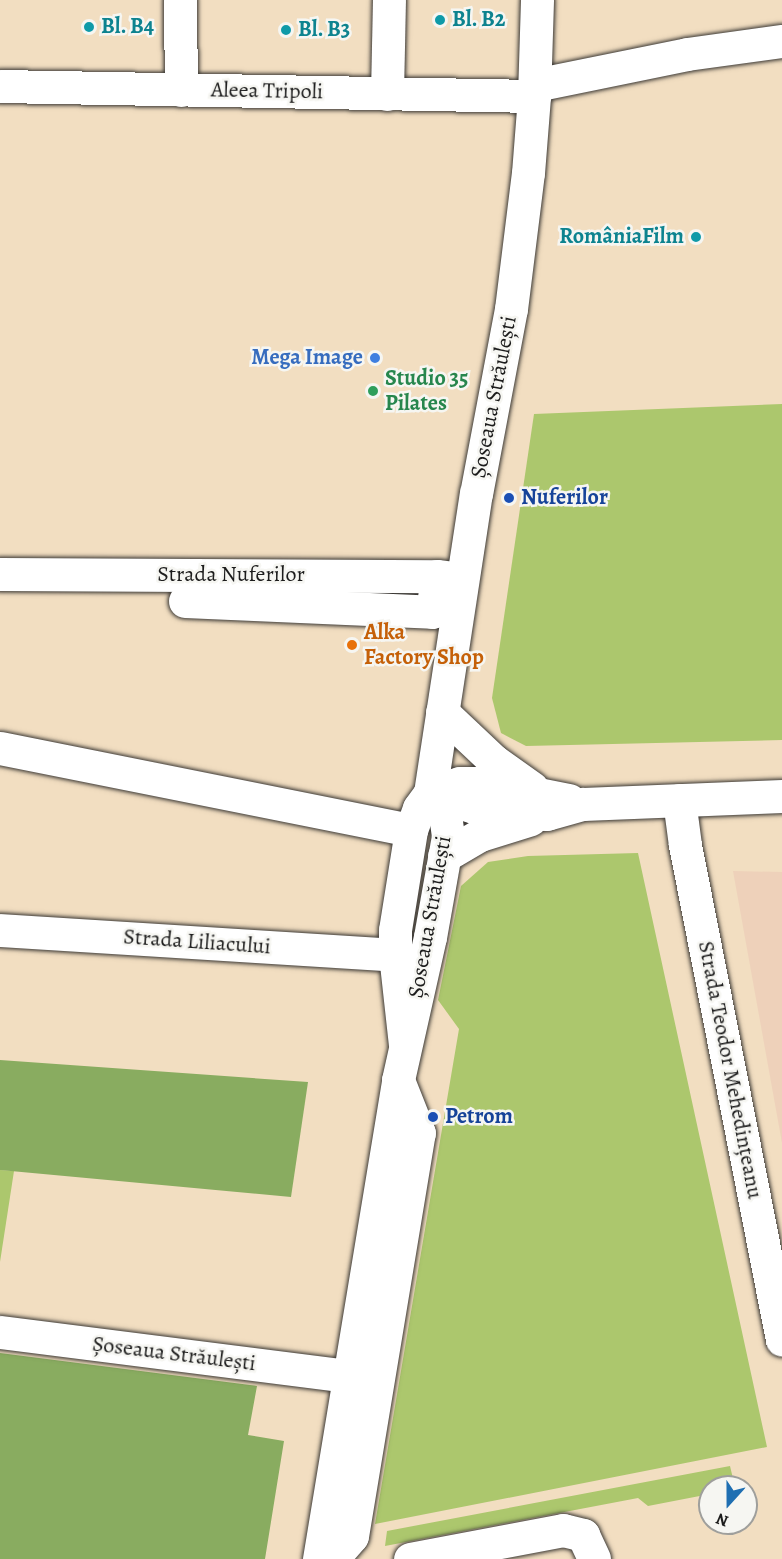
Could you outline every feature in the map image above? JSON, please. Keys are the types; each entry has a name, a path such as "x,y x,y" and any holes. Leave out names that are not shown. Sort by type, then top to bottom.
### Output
{"street":[{"path":"180,0 181,90"},
{"path":"387,94 389,0"},
{"name":"Șoseaua Străulești","path":"405,1045 394,956 395,930 411,830 419,808 430,793 442,712 450,578 476,494 511,309 521,241 535,91 537,0"},
{"name":"Aleea Tripoli","path":"0,86 387,94 535,91 687,54 782,41"},
{"name":"Strada Nuferilor","path":"0,574 450,578"},
{"path":"185,601 432,612 450,578"},
{"path":"442,712 494,762 543,803"},
{"path":"0,748 411,830"},
{"path":"430,793 474,807 504,813 543,803 583,804 782,796"},
{"name":"Șoseaua Străulești","path":"319,1559 398,1080 430,937 448,836 445,814 430,793"},
{"name":"Strada Teodor Mehedințeanu","path":"679,800 687,856 782,1340"},
{"path":"444,856 543,803"},
{"name":"Strada Liliacului","path":"0,930 394,956"},
{"path":"332,1559 352,1536 419,1133 398,1080"},
{"name":"Șoseaua Străulești","path":"0,1332 348,1376"},
{"path":"410,1559 563,1530 583,1535 594,1559"}],"shaded area":[{"path":"733,871 782,872 782,1143"}],"green space":[{"path":"782,404 782,740 526,746 501,733 492,698 534,414"},
{"path":"638,853 767,1447 375,1524 459,1029 438,1000 461,886 488,862 528,856"},
{"path":"0,1060 308,1082 291,1197 0,1170"},
{"path":"0,1170 14,1171 0,1262"},
{"path":"0,1353 257,1386 248,1435 284,1441 265,1559 0,1559"},
{"path":"730,1466 732,1475 698,1475 698,1496 648,1506 638,1498 385,1546 387,1531"}],"place":[{"name":"Bl. B2","path":"440,20"},
{"name":"Bl. B4","path":"89,27"},
{"name":"Bl. B3","path":"286,30"},
{"name":"RomâniaFilm","path":"696,237"},
{"name":"Mega Image","path":"375,358"},
{"name":"Studio 35 Pilates","path":"373,391"},
{"name":"Nuferilor","path":"509,498"},
{"name":"Alka Factory Shop","path":"352,645"},
{"name":"Petrom","path":"433,1117"}]}
